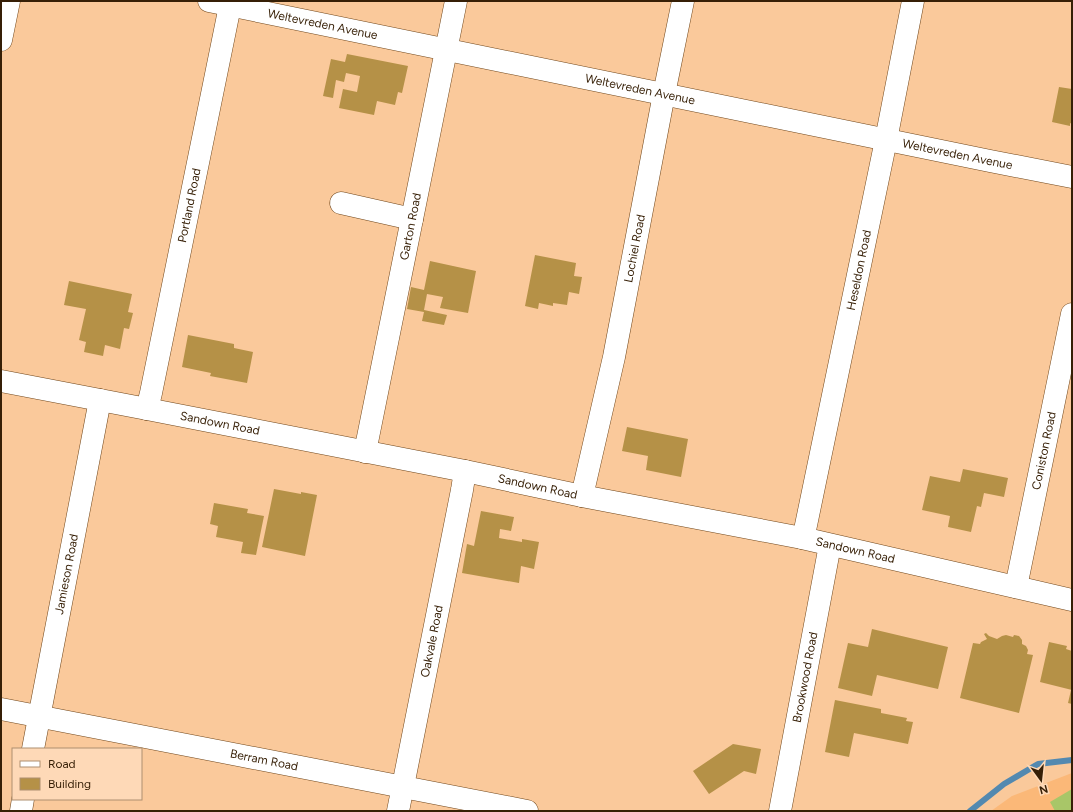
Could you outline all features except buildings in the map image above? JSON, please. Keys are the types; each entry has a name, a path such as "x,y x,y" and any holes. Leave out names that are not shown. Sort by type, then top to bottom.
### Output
{"street":[{"path":"1,40 9,1"},
{"name":"Weltevreden Avenue","path":"209,1 231,3 447,50 1072,177"},
{"name":"Garton Road","path":"365,452 456,1"},
{"name":"Lochiel Road","path":"582,496 614,356 683,1"},
{"name":"Heseldon Road","path":"802,538 805,530 886,140 913,1"},
{"name":"Portland Road","path":"147,409 231,3"},
{"path":"341,203 412,219"},
{"name":"Coniston Road","path":"1016,587 1063,400 1072,314"},
{"name":"Sandown Road","path":"1,381 802,538 1072,600"},
{"name":"Jamieson Road","path":"33,748 100,400"},
{"name":"Oakvale Road","path":"398,811 465,471"},
{"name":"Brookwood Road","path":"780,811 830,545"},
{"name":"Berram Road","path":"1,709 527,811"},
{"path":"21,811 24,800"}],"shaded area":[{"path":"1072,773 1072,811 991,811 1012,796"}],"green space":[{"path":"1072,789 1072,811 1055,811 1050,802"}],"waterway":[{"path":"970,811 1004,784 1038,764 1072,760"}]}
